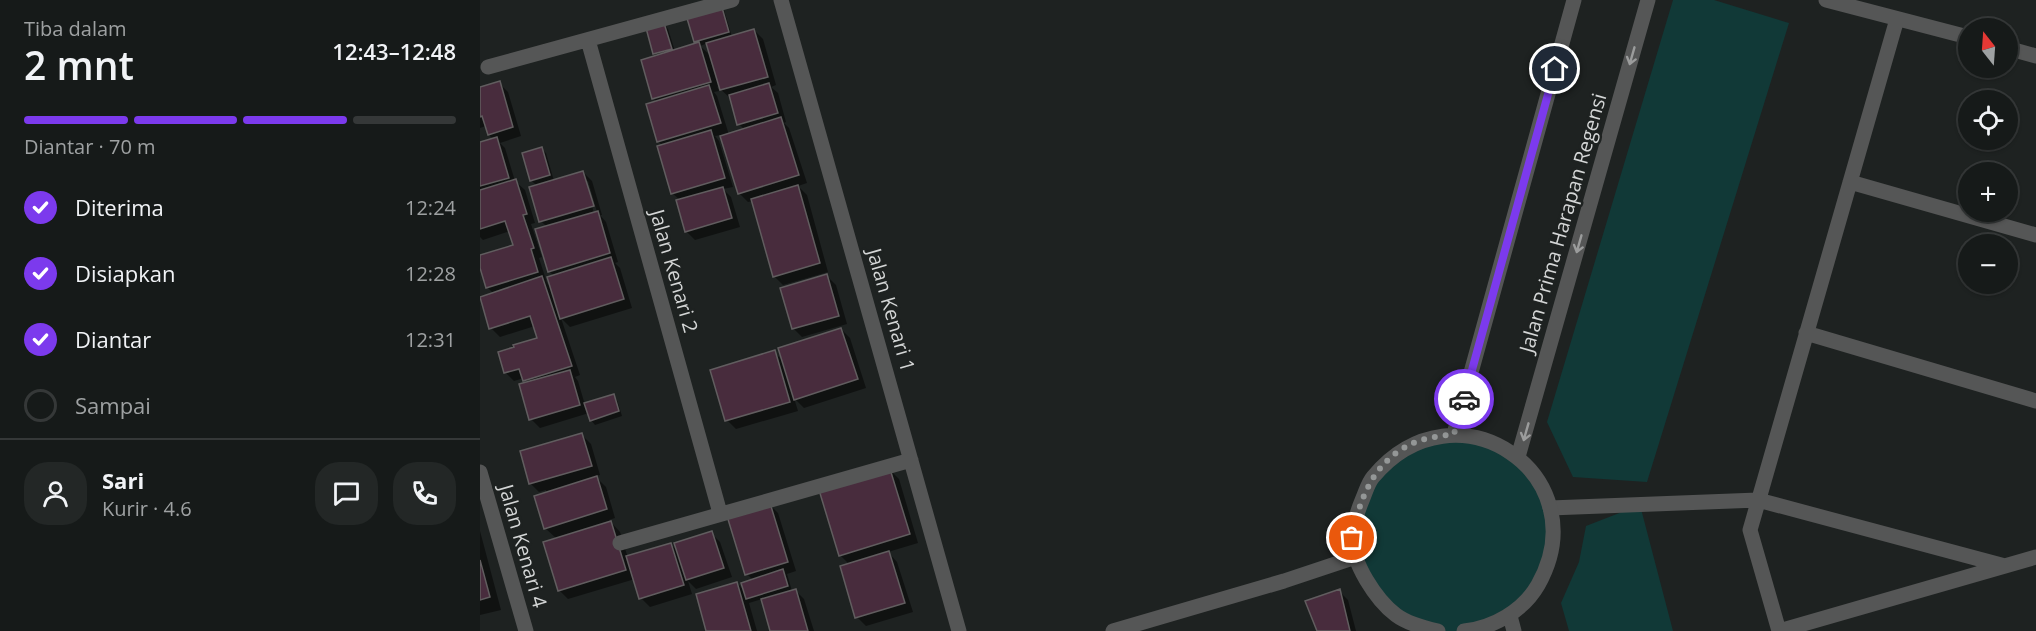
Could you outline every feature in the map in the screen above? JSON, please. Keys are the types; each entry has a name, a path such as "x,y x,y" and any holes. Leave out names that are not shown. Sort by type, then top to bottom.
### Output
{"street":[{"path":"488,67 732,0"},
{"name":"Jalan Kenari 1","path":"781,0 959,631"},
{"path":"1454,434 1574,0"},
{"name":"Jalan Prima Harapan Regensi","path":"1518,457 1648,0"},
{"path":"1826,0 1958,35"},
{"path":"1898,19 1750,530 1779,631 2005,566 2035,560"},
{"name":"Jalan Kenari 2","path":"588,40 720,513"},
{"path":"2018,51 2036,56"},
{"path":"1850,182 2036,235"},
{"path":"1806,333 2036,401"},
{"path":"1438,631 1420,627 1396,614 1369,586 1356,557 1352,538 1358,510 1371,480 1393,456 1422,440 1454,434 1488,440 1518,457 1538,480 1550,508 1554,539 1548,568 1532,595 1510,615 1479,630 1464,631"},
{"path":"620,543 911,460"},
{"name":"Jalan Kenari 4","path":"480,472 526,631"},
{"path":"1550,508 1758,500 2005,566"},
{"path":"1113,631 1284,581 1356,557"},
{"path":"1510,615 1514,631"}],"shaded area":[{"path":"1673,0 1714,0 1789,23 1647,482 1573,477 1547,422"},
{"path":"1422,440 1488,440 1538,480 1554,539 1532,595 1464,631 1438,631 1396,614 1356,557 1358,509 1371,480"},
{"path":"1640,505 1673,631 1569,631 1561,603 1579,562 1586,526"}],"building":[{"path":"721,4 729,32 694,42 686,15"},
{"path":"664,23 672,49 653,54 646,28"},
{"path":"754,29 768,77 720,90 706,43"},
{"path":"699,42 711,82 652,99 641,60"},
{"path":"500,81 513,127 488,135 482,116 480,117 480,87"},
{"path":"769,83 778,113 737,125 729,95"},
{"path":"709,85 721,123 657,142 646,104"},
{"path":"781,117 799,175 738,194 720,136"},
{"path":"711,130 725,178 671,194 657,146"},
{"path":"497,137 509,178 480,186 480,142"},
{"path":"542,147 550,175 530,181 522,153"},
{"path":"583,171 594,206 539,222 529,187"},
{"path":"516,179 527,214 523,215 534,248 531,249 538,272 486,288 480,268 480,255 513,245 505,221 480,229 480,190"},
{"path":"798,185 820,263 773,277 751,199"},
{"path":"723,187 732,218 685,232 676,200"},
{"path":"598,211 610,253 548,272 535,229"},
{"path":"611,257 624,299 560,319 547,277"},
{"path":"827,274 839,316 792,329 780,288"},
{"path":"542,276 572,366 523,381 519,369 504,373 498,352 537,338 530,316 489,329 480,297"},
{"path":"841,328 858,379 794,400 778,348"},
{"path":"775,350 790,402 725,421 710,370"},
{"path":"570,370 580,405 529,420 519,384"},
{"path":"614,394 619,411 590,421 584,403"},
{"path":"582,433 592,466 529,484 520,451"},
{"path":"890,469 910,534 839,556 819,490"},
{"path":"597,476 607,509 544,529 534,496"},
{"path":"770,503 788,562 745,575 727,516"},
{"path":"611,521 626,570 558,591 543,542"},
{"path":"712,531 724,568 686,580 674,543"},
{"path":"671,543 684,585 639,599 626,556"},
{"path":"889,551 905,603 855,618 840,566"},
{"path":"480,560 490,597 480,600"},
{"path":"783,569 788,586 746,599 741,583"},
{"path":"737,582 751,631 706,631 696,594"},
{"path":"796,589 808,631 770,631 761,599"},
{"path":"1340,589 1350,631 1317,631 1305,601"}],"way so far":[{"path":"1352,538 1358,510 1371,480 1393,456 1407,448 1422,440 1454,434 1464,399"}],"route":[{"path":"1464,399 1555,69"}]}
